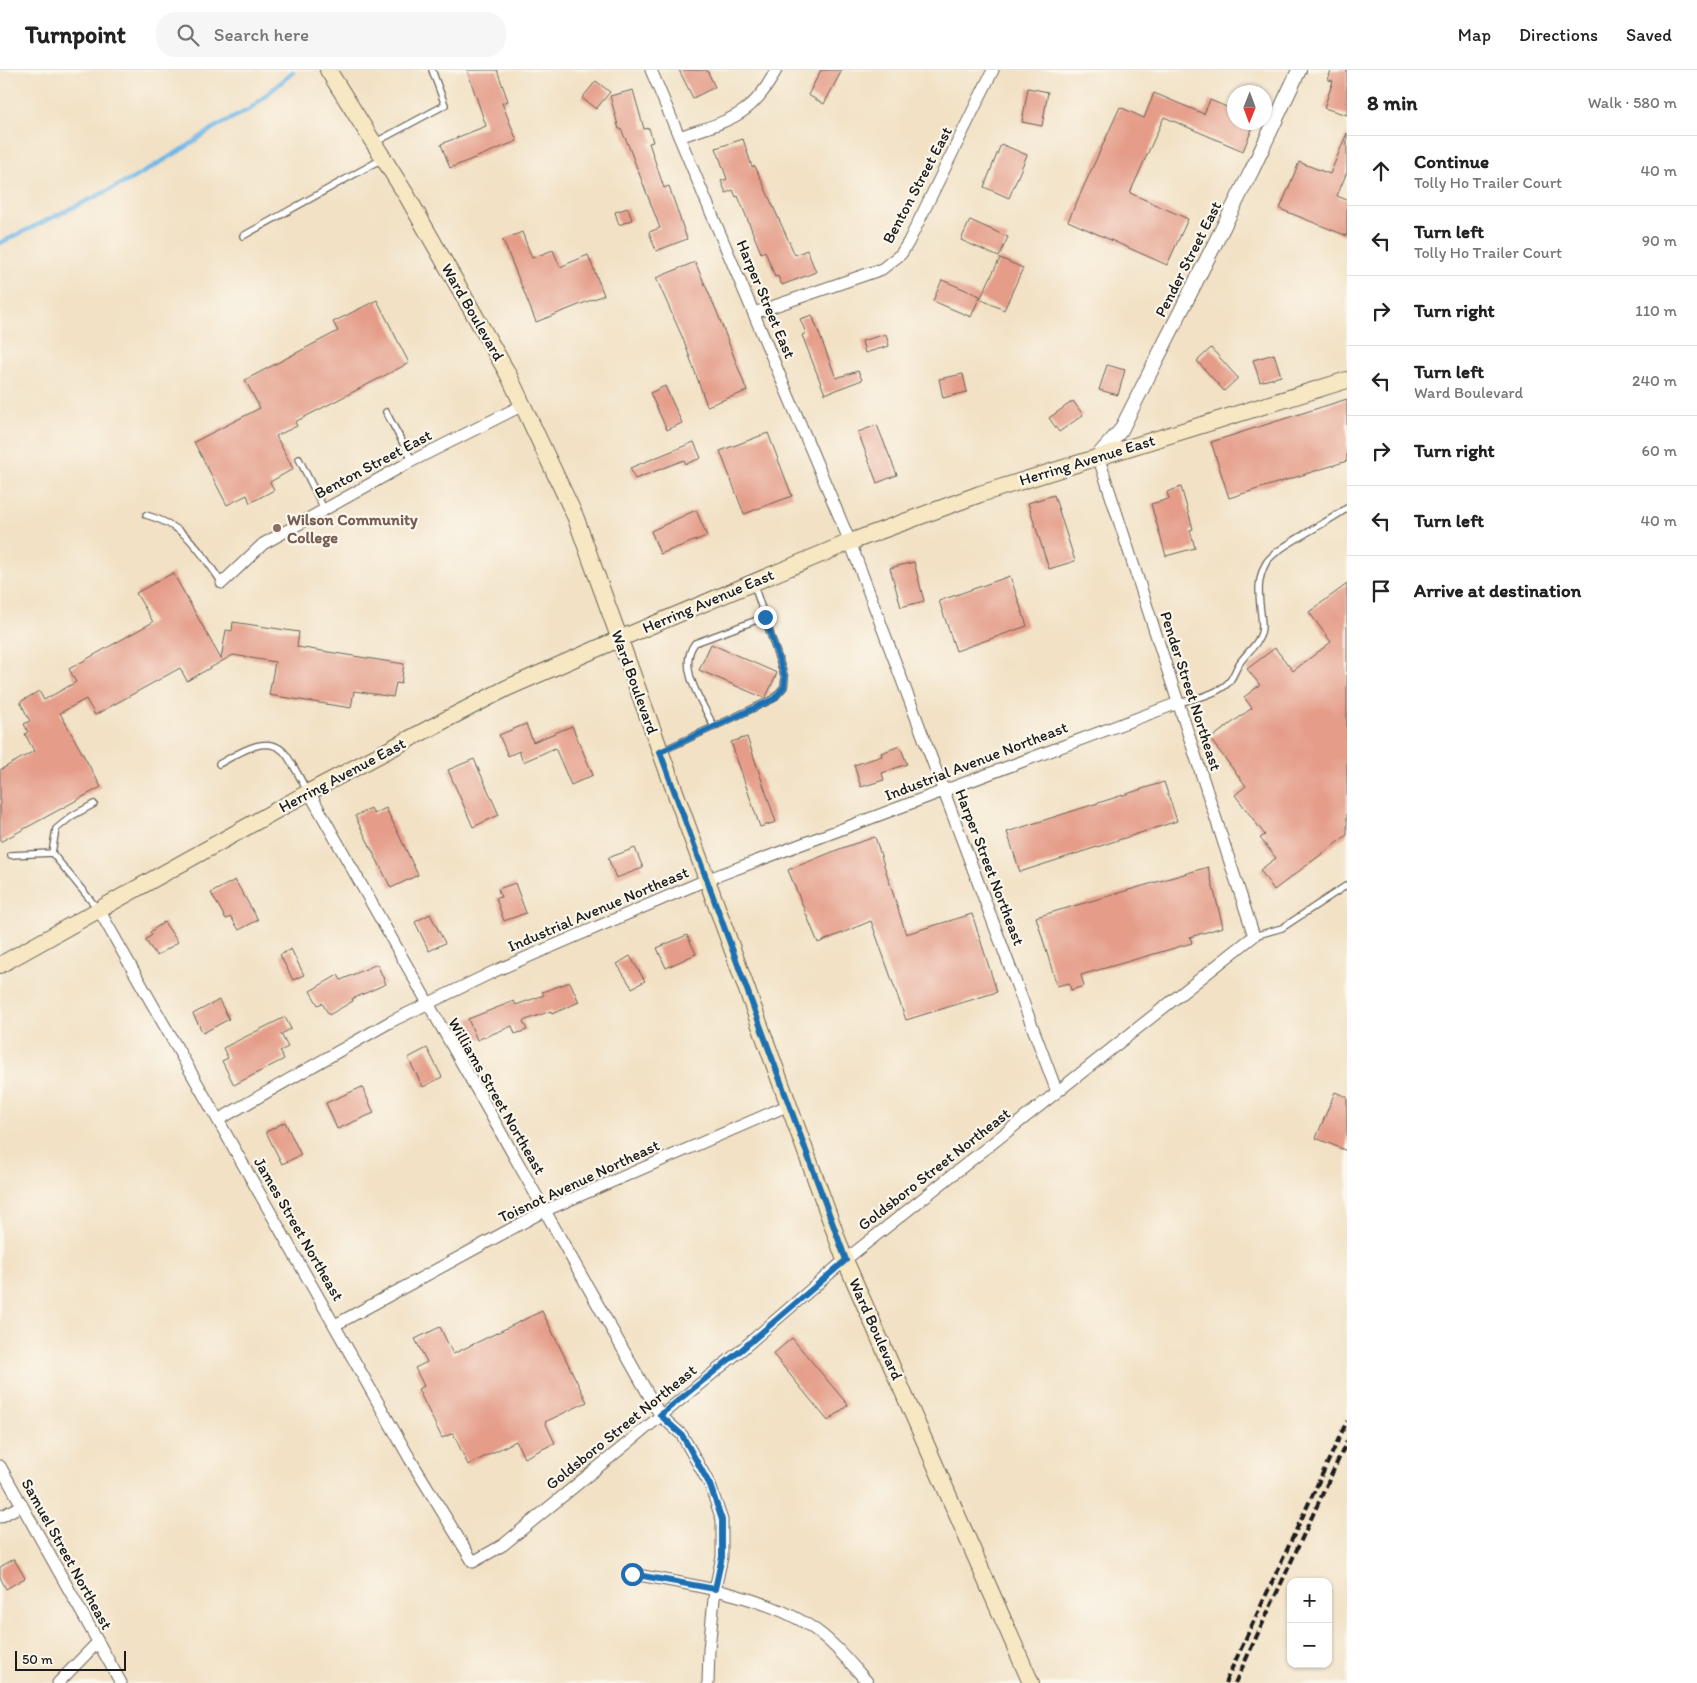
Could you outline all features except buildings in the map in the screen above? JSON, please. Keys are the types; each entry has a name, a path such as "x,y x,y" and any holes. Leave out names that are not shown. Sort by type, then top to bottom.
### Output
{"main road":[{"name":"Ward Boulevard","path":"328,70 384,158 484,332 523,405 575,516 846,1260 1031,1683"},
{"name":"Herring Avenue East","path":"0,965 309,792 507,688 619,638 850,542 980,494 1347,380"}],"street":[{"name":"Harper Street East","path":"651,70 850,542"},
{"path":"680,137 735,118 748,109 760,96 776,70"},
{"name":"Benton Street East","path":"754,313 882,269 901,254 993,70"},
{"name":"Pender Street East","path":"1098,456 1122,430 1252,170 1299,70"},
{"name":"Benton Street East","path":"222,583 263,544 412,460 523,405"},
{"name":"Pender Street Northeast","path":"1098,456 1254,936"},
{"name":"Harper Street Northeast","path":"850,542 1057,1092"},
{"name":"Industrial Avenue Northeast","path":"218,1120 426,1003 706,880 1178,703"},
{"name":"Williams Street Northeast","path":"309,792 426,1003 660,1415 682,1435 710,1485 722,1520 722,1557 715,1589 709,1649 708,1683"},
{"name":"James Street Northeast","path":"99,910 410,1459 474,1562"},
{"name":"Goldsboro Street Northeast","path":"474,1562 504,1545 740,1351 846,1260 1254,936"},
{"name":"Toisnot Avenue Northeast","path":"335,1325 544,1211 789,1105"},
{"name":"Samuel Street Northeast","path":"0,1466 121,1683"},
{"path":"0,1518 22,1505"},
{"path":"632,1574 715,1589 778,1610 817,1631 868,1683"},
{"path":"58,1683 97,1643"}],"lane":[{"path":"374,143 445,104 432,70"},
{"path":"243,236 384,158"},
{"path":"386,412 412,460"},
{"path":"300,459 324,509"},
{"path":"1178,703 1198,698 1228,684 1239,663 1259,639 1262,629 1258,588 1266,562 1279,550 1333,520 1347,508"},
{"path":"146,515 166,520 188,536 222,583"},
{"path":"660,752 774,699 784,687 785,678 753,583"},
{"path":"714,727 689,672 689,651 695,643 765,617"},
{"path":"219,764 251,746 267,745 282,750 309,792"},
{"path":"94,804 72,816 56,829 52,853 99,910"},
{"path":"11,855 52,853"},
{"path":"1254,936 1282,928 1347,885"}],"waterway":[{"path":"0,243 134,178 215,127 250,109 293,72"}],"railway":[{"path":"1225,1683 1347,1421"},
{"path":"1235,1683 1347,1441"}],"place":[{"name":"Wilson Community College","path":"277,528"}],"route":[{"path":"632,1574 715,1589 722,1557 722,1520 710,1485 682,1435 660,1415 740,1351 846,1260 660,752 774,699 780,693 784,687 785,678 765,617"}]}
